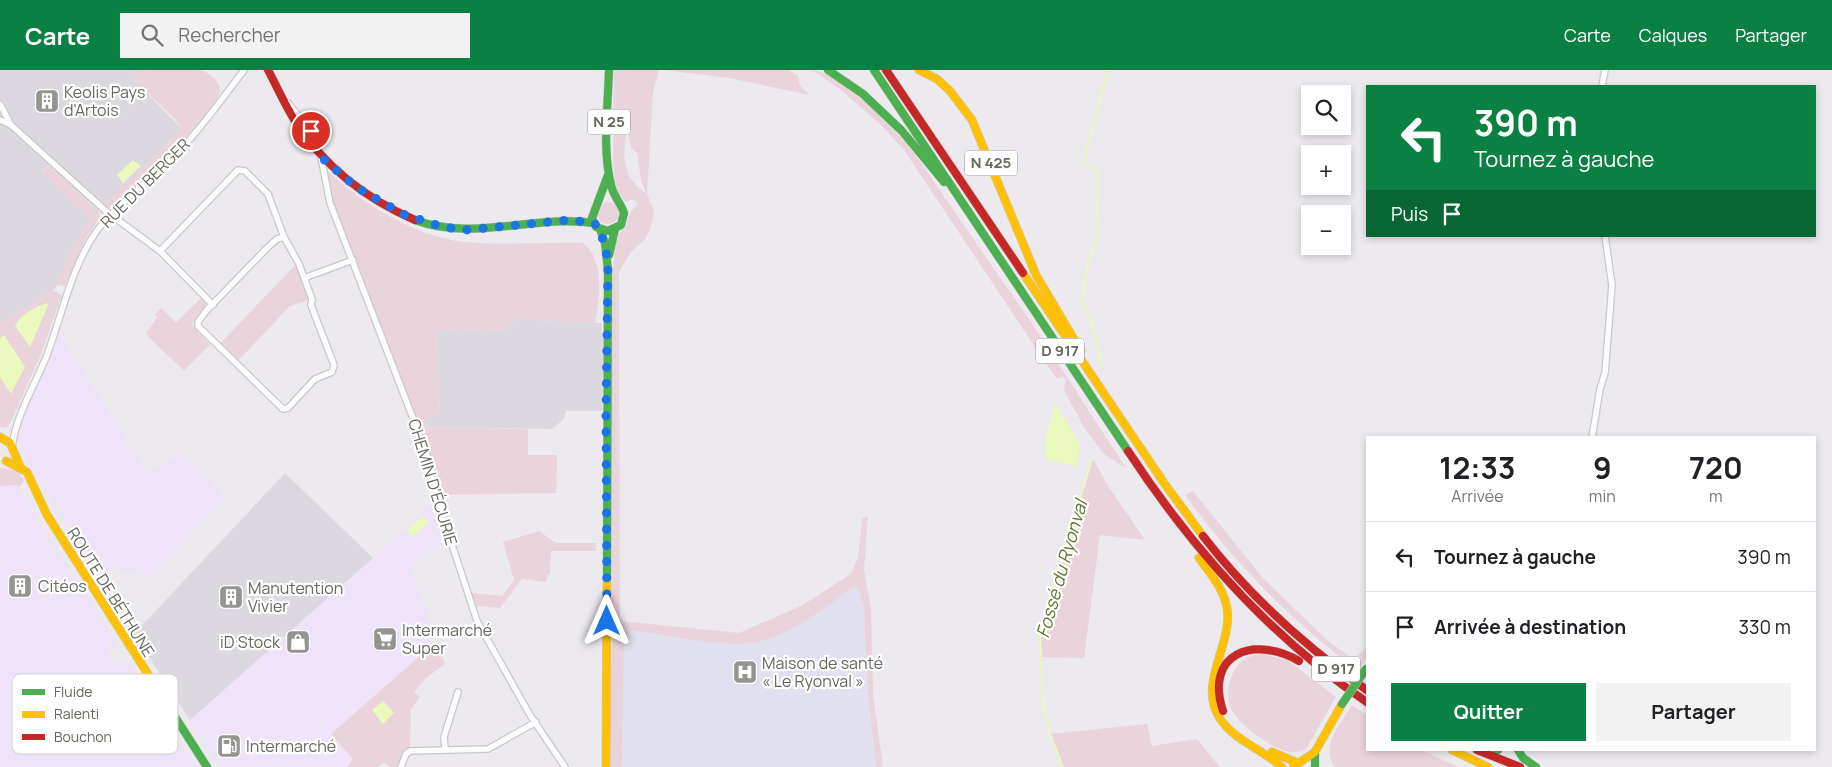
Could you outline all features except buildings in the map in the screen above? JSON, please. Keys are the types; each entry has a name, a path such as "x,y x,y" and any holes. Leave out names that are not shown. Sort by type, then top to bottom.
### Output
{"main road":[{"path":"268,70 297,125 321,157 376,201 403,214 443,227 466,230 569,220 597,226 608,231 615,229 621,224 624,213 621,204 616,200 607,198 598,201 592,211 597,226 608,260"},
{"name":"N 25","path":"609,70 608,175 616,200"},
{"name":"N 425","path":"828,70 863,94 902,131 957,196"},
{"name":"D 917","path":"874,70 1050,338 1165,504 1203,553 1260,618 1338,684 1366,702"},
{"name":"D 917","path":"886,70 1189,519 1236,578 1292,634 1323,660 1366,690"},
{"name":"N 425","path":"919,70 937,80 950,91 972,120 1031,262 1080,350 1091,375"},
{"name":"N 25","path":"598,201 608,175"},
{"path":"605,767 608,260 615,229"},
{"name":"ROUTE DE BÉTHUNE","path":"2,437 12,449 21,468 31,480 47,515 148,674"},
{"path":"12,449 3,462 21,468"},
{"path":"1165,504 1173,523 1218,583 1227,606 1226,635 1214,683 1214,708 1231,730 1282,767"},
{"path":"1314,752 1315,767 1298,764 1278,756 1234,725 1223,711 1220,700 1221,678 1228,662 1234,656 1248,648 1263,646 1281,650 1291,655 1366,709"},
{"path":"1298,764 1314,752 1326,728 1366,670"},
{"name":"ROUTE DE BÉTHUNE","path":"178,721 207,767"},
{"path":"1454,751 1488,767"},
{"path":"1480,751 1520,767"},
{"path":"1519,751 1523,758 1536,767"}],"street":[{"name":"RUE DU BERGER","path":"12,449 15,429 46,356 78,267 95,234 111,215 183,147 227,95 244,70"},
{"path":"1602,85 1605,70"},
{"path":"0,104 12,125 111,215 160,251 213,305"},
{"path":"0,120 12,125"},
{"path":"321,157 325,177"},
{"path":"160,251 238,170 245,171 268,194 284,237 304,278 312,299 311,305 334,365 332,372 315,379 288,408 283,409 198,326 198,322 267,248 277,239 284,237"},
{"path":"325,177 329,172 337,170"},
{"name":"CHEMIN D'ÉCURIE","path":"325,177 325,185 426,452 446,526 477,621 507,677 565,767"},
{"path":"1592,436 1600,389 1605,373 1612,285 1605,237"},
{"path":"304,278 353,260"},
{"path":"2,437 15,429"},
{"path":"445,749 446,729 458,692"},
{"path":"401,767 406,754 410,751 488,749 536,722"}],"shaded area":[{"path":"0,70 140,70 133,79 181,128 167,145 98,211 49,165 42,171 91,218 71,251 56,288 0,324"},
{"path":"140,70 201,70 209,74 218,83 220,91 213,106 188,136 114,207 109,208 103,205 167,145 181,128 175,119 133,79"},
{"path":"614,70 659,70 653,92 647,194 654,210 652,223 646,238 631,252 619,272 620,621 739,633 803,605 851,574 858,558 862,519 868,516 864,570 871,608 873,694 883,767 876,767 868,690 864,609 858,588 853,588 795,627 757,642 729,644 632,630 624,642 622,767 609,767 612,637 612,280 616,237 626,226 630,213 638,203 632,199 626,202 616,191 613,161","holes":["627,127 631,148 637,153 641,180 646,193 631,179 625,164"]},
{"path":"664,70 789,70 798,76 800,86 810,95 729,78"},
{"path":"812,70 823,72 850,89 910,147 1037,331 1126,468 1104,454 1085,429 1064,390 1066,380 1063,376 1057,379 1053,374 904,150 882,126 841,90"},
{"path":"133,160 141,166 123,183 117,175"},
{"path":"49,165 98,211 100,217 85,240 65,286 57,285 71,251 90,218 42,172"},
{"path":"329,172 357,196 391,217 409,226 446,239 494,244 583,243 590,250 598,269 599,291 595,323 516,319 506,331 461,329 436,332 440,413 416,424 330,203 325,177"},
{"path":"608,202 618,209 619,213 612,223 608,224 598,217 597,213 604,203"},
{"path":"299,264 312,299 290,306 235,364 217,347 293,267"},
{"path":"52,290 62,295 41,354 11,422 6,428 0,427 0,324"},
{"path":"201,298 206,303 205,308 191,324 210,345 184,371 146,334 157,317 155,314 161,308 176,323"},
{"path":"49,303 30,347 15,326 29,311"},
{"path":"516,319 601,323 607,368 606,411 566,411 564,419 552,429 418,427 416,424 440,413 436,332 461,329 506,331"},
{"path":"56,329 147,473 180,454 225,498 148,579 140,568 130,573 114,567 99,577 19,448 15,429"},
{"path":"4,335 25,367 11,394 0,377 0,338"},
{"path":"1055,403 1080,444 1076,466 1045,459 1046,437"},
{"path":"418,427 528,429 528,455 557,455 556,493 438,495"},
{"path":"1093,459 1110,489 1145,540 1100,535 1084,658 1040,657 1040,634"},
{"path":"0,468 18,471 24,481 18,488 16,485 0,486"},
{"path":"285,473 373,558 190,720 178,702 178,674 160,674 134,634"},
{"path":"16,485 116,642 107,654 121,668 127,661 136,674 12,674 12,754 178,754 178,738 197,767 0,767 0,486"},
{"path":"1193,491 1262,577 1327,640 1353,659 1366,649 1366,658 1362,666 1356,669 1285,610 1223,543 1185,495"},
{"path":"439,499 449,536 410,567 445,664 426,678 355,767 220,767 190,724 190,720"},
{"path":"423,516 429,523 412,537 406,531"},
{"path":"539,531 556,543 596,543 596,551 551,551 550,575 548,574 546,582 522,579 500,608 477,606 471,593 502,596 514,580 503,542"},
{"name":"Maison de santé « Le Ryonval »","path":"853,588 858,588 864,609 876,767 622,767 624,642 632,630 739,644 758,642 800,623"},
{"path":"437,641 445,664 426,678 414,692 420,697 411,709 410,751 401,767 391,767 384,763 377,767 347,767 353,759 331,734"},
{"path":"1261,654 1287,660 1336,697 1306,749 1293,752 1274,746 1254,734 1232,710 1228,692 1234,671 1243,660"},
{"path":"383,701 394,713 383,724 372,710"},
{"path":"1352,705 1366,714 1366,751 1424,751 1458,767 1334,767 1330,750 1338,727"},
{"path":"1147,724 1152,746 1197,739 1220,767 1063,767 1050,734"}],"waterway":[{"name":"Fossé du Ryonval","path":"1101,364 1091,318 1082,301 1089,259 1099,236 1097,211 1098,170 1083,164 1108,70"},
{"name":"Fossé du Ryonval","path":"1063,767 1050,734 1043,701 1040,634 1091,462 1088,461"}],"traffic: fast":[{"path":"608,175 592,218 596,227 608,231 621,225 624,213 612,189 608,171 606,128 609,70"},
{"path":"828,70 863,94 902,131 944,182"},
{"path":"874,70 1128,451"},
{"path":"415,220 437,226 459,228 572,221 594,223"},
{"path":"600,229 605,243 608,270 607,579"},
{"path":"609,255 615,229"},
{"path":"1342,704 1366,669"},
{"path":"178,721 207,767"},
{"path":"1519,751 1523,758 1536,767"},
{"path":"1315,752 1315,767"}],"traffic: slow":[{"path":"919,70 937,79 950,91 972,120 1036,275 1081,351"},
{"path":"1023,273 1164,483 1203,536"},
{"path":"0,437 10,443 20,466"},
{"path":"6,461 27,472 47,515 148,674"},
{"path":"1199,558 1220,588 1227,608 1228,622 1212,691 1219,717 1232,732 1282,767"},
{"path":"606,767 607,579"},
{"path":"1293,767 1315,752 1342,704"},
{"path":"1454,751 1488,767"},
{"path":"1272,752 1298,763"}],"traffic: jam":[{"path":"268,70 295,121 306,137 333,167 380,202 415,220"},
{"path":"886,70 1023,273"},
{"path":"1128,451 1179,523 1236,589 1298,650 1366,702"},
{"path":"1203,536 1240,580 1280,620 1323,657 1366,690"},
{"path":"1223,711 1219,691 1221,675 1227,663 1237,654 1250,650 1265,650 1282,653 1299,661"},
{"path":"1480,751 1520,767"}],"place":[{"name":"Keolis Pays d'Artois","path":"47,101"},
{"name":"Citéos","path":"20,586"},
{"name":"Manutention Vivier","path":"231,597"},
{"name":"Intermarché Super","path":"385,639"},
{"name":"iD Stock","path":"298,642"},
{"name":"Maison de santé « Le Ryonval »","path":"745,672"},
{"name":"Intermarché","path":"229,746"}],"route":[{"path":"311,131 321,157 356,187 376,201 403,214 443,227 466,230 569,220 594,223 600,229 608,260 606,411 607,621"}]}
